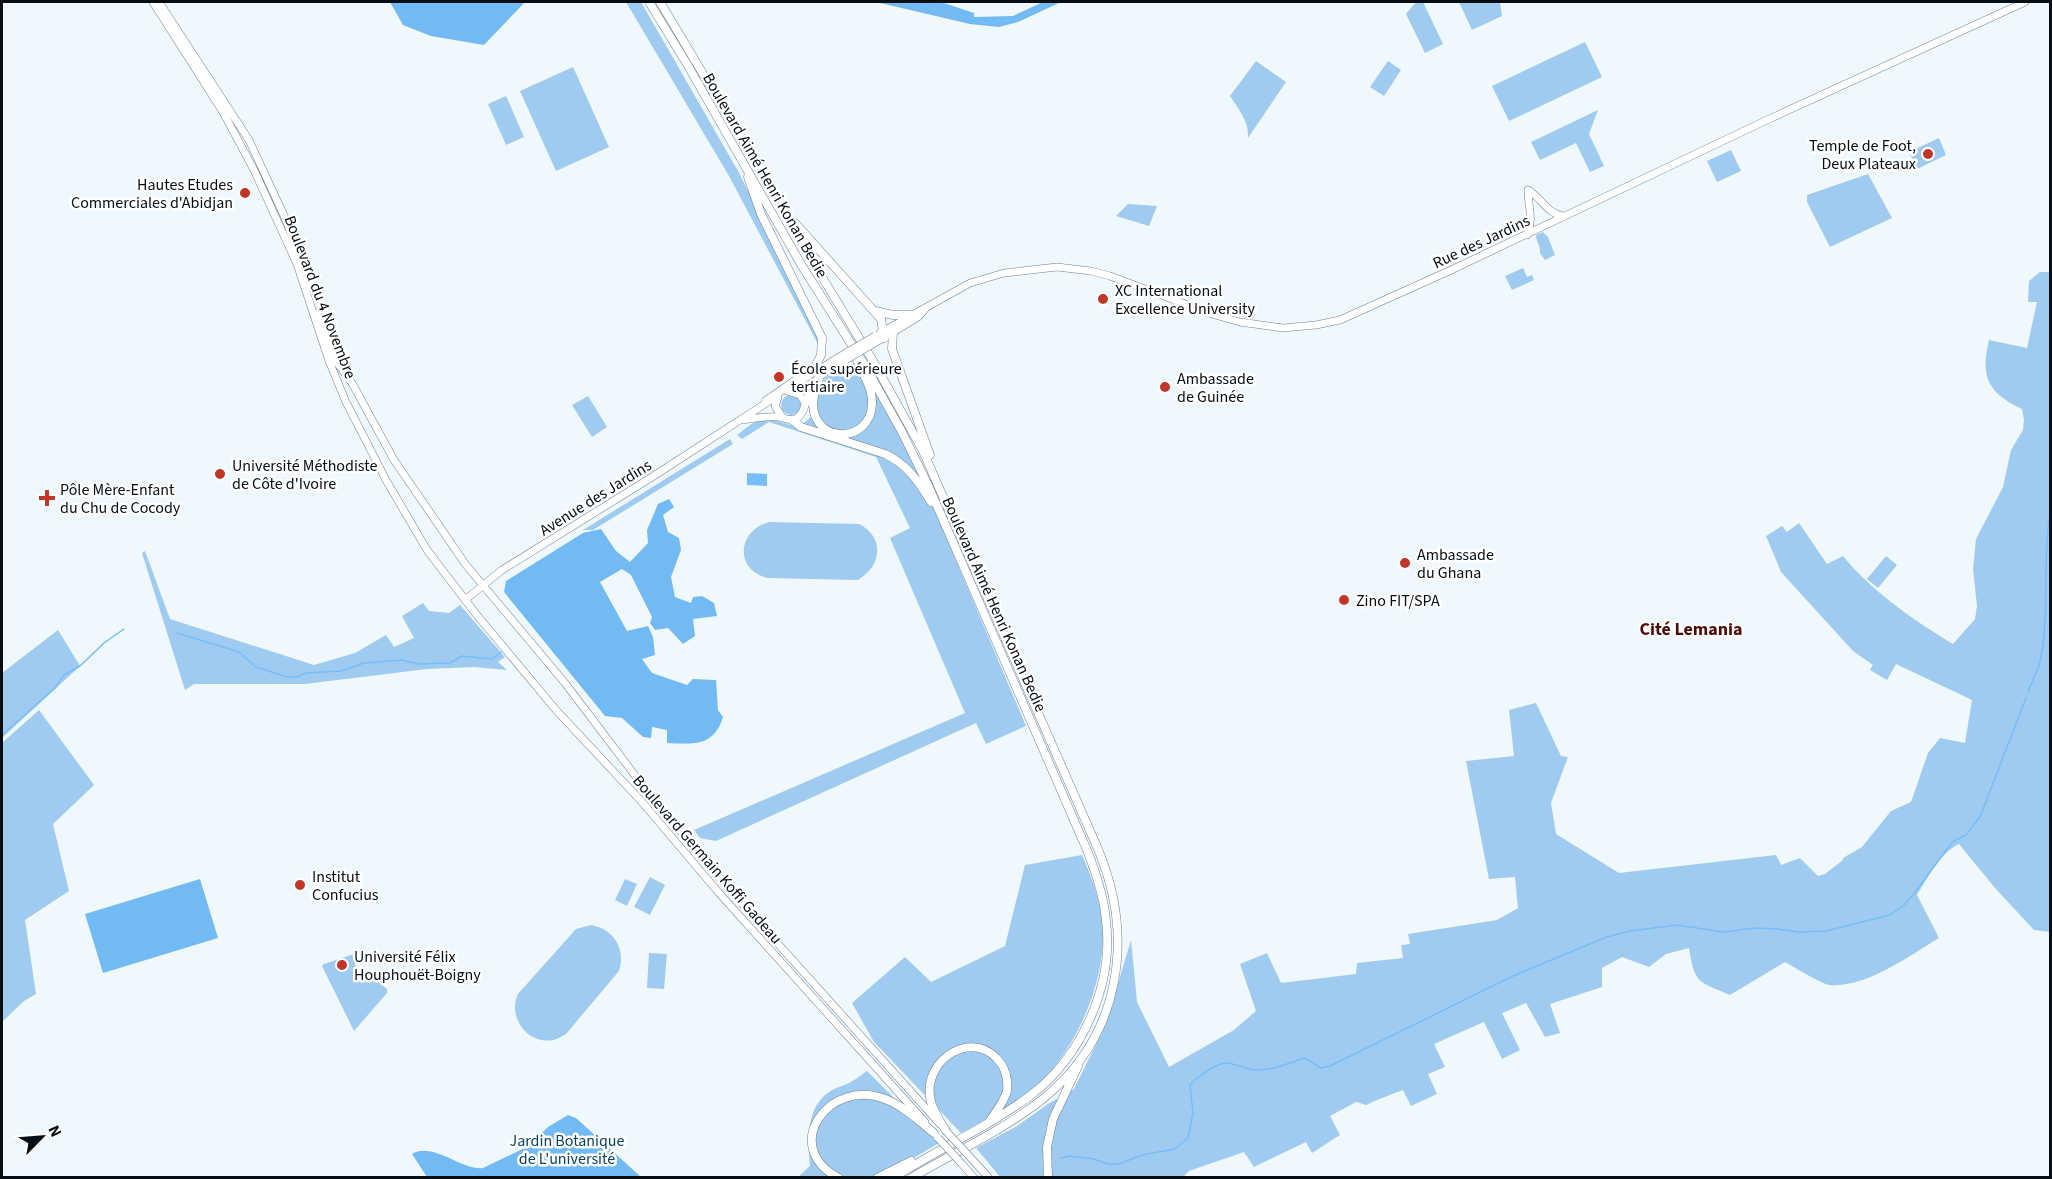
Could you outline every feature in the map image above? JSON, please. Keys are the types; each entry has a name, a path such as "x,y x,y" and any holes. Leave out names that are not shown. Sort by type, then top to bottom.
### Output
{"highway":[{"name":"Boulevard Aimé Henri Konan Bedie","path":"649,2 802,266 902,432 1087,850 1101,892 1106,920 1106,959 1101,990 1080,1039 1062,1064 1037,1090 988,1123 929,1155 893,1178"},
{"name":"Boulevard Aimé Henri Konan Bedie","path":"660,2 891,392 925,455 1101,855 1113,890 1119,933 1115,982 1101,1022 1081,1059 1059,1084 1035,1105 911,1178"},
{"path":"747,170 751,189 761,214 822,338 821,355 815,367 784,391 766,401"},
{"path":"779,201 808,238 881,319 880,337"},
{"path":"873,310 893,315 911,315"},
{"path":"893,332 892,350 943,496"},
{"path":"819,378 813,403 814,415 822,427 837,434 852,434 859,430 871,415 872,396 848,340"},
{"path":"792,420 801,427 898,460 910,470 942,518"},
{"path":"946,1131 932,1105 930,1082 939,1063 951,1053 962,1048 985,1050 998,1060 1006,1073 1005,1098 988,1123"},
{"path":"1048,1178 1047,1147 1053,1119 1081,1059"},
{"path":"839,1178 822,1165 812,1146 815,1123 822,1112 834,1102 857,1096 879,1097 907,1111 936,1136"},
{"path":"877,1178 929,1155"}],"main road":[{"name":"Boulevard du 4 Novembre","path":"153,2 223,112 262,186 297,264 329,361 370,451 419,537 465,600"},
{"name":"Boulevard du 4 Novembre","path":"159,2 235,116 261,164 287,222 335,360 352,383 383,441 418,496 482,585"},
{"name":"Rue des Jardins","path":"848,356 911,315 964,286 989,277 1021,270 1058,267 1083,269 1110,276 1199,310 1240,322 1273,327 1333,322 1351,316 1527,235 1769,119 2025,2"},
{"path":"1527,235 1532,218 1528,203 1528,190 1539,196 1548,211 1564,216"},
{"name":"Rue des Jardins","path":"880,337 918,317 925,309"},
{"name":"Avenue des Jardins","path":"465,600 502,570 742,420 766,401 848,356"},
{"path":"792,420 797,419 803,412 804,403 819,378 848,356"},
{"path":"782,417 775,406 784,391 800,394 804,403"},
{"name":"Avenue des Jardins","path":"742,420 782,417 792,420"},
{"name":"Boulevard Germain Koffi Gadeau","path":"482,585 565,683 643,786 734,895 989,1178"},
{"name":"Boulevard Germain Koffi Gadeau","path":"465,600 556,710 642,802 719,893 974,1178"}],"shaded area":[{"path":"626,2 641,2 738,171 817,329 819,346 729,176"},
{"path":"1416,2 1423,2 1443,44 1425,53 1406,14"},
{"path":"1459,2 1500,2 1502,16 1472,30"},
{"path":"1585,42 1602,77 1509,121 1492,86"},
{"path":"1256,61 1286,82 1248,138 1245,121 1230,96"},
{"path":"1388,61 1401,70 1384,96 1370,87"},
{"path":"573,67 609,147 556,171 520,91"},
{"path":"506,96 524,137 506,145 488,104"},
{"path":"1598,110 1589,134 1604,166 1590,172 1576,143 1540,160 1531,142"},
{"name":"Temple de Foot, Deux Plateaux","path":"1939,138 1946,155 1917,169 1909,152"},
{"path":"1731,150 1741,171 1717,182 1707,161"},
{"path":"1868,174 1892,218 1830,247 1807,202 1807,195"},
{"path":"1128,204 1157,206 1149,226 1116,216"},
{"path":"1543,232 1548,237 1555,255 1545,260 1540,253 1536,235"},
{"path":"1523,268 1527,277 1532,275 1534,280 1512,290 1505,276"},
{"path":"2040,272 2050,272 2050,932 2034,930 1959,844 1940,859 1917,895 1939,938 1901,962 1858,981 1844,985 1826,984 1785,962 1730,995 1700,980 1693,969 1689,948 1666,954 1649,967 1622,957 1602,968 1602,987 1550,1004 1560,1033 1545,1037 1526,1003 1502,1013 1520,1050 1502,1059 1484,1022 1434,1044 1445,1067 1428,1074 1437,1094 1411,1106 1403,1090 1366,1105 1356,1102 1330,1116 1340,1135 1312,1153 1306,1142 1254,1167 1244,1152 1189,1171 1183,1177 1001,1178 976,1148 1017,1126 1074,1089 1106,1024 1131,940 1137,1002 1169,1067 1234,1030 1256,1011 1240,964 1267,953 1281,983 1356,974 1357,963 1403,958 1401,945 1410,944 1408,934 1497,920 1518,908 1515,877 1489,879 1466,761 1514,756 1509,710 1536,703 1561,756 1568,757 1551,803 1556,834 1619,873 1776,855 1781,865 1800,858 1818,876 1825,874 1843,858 1862,847 1891,811 1911,802 1928,753 1940,738 1965,743 1972,700 1896,664 1887,680 1870,670 1873,665 1853,651 1781,572 1766,536 1782,526 1787,532 1799,523 1827,564 1843,556 1866,581 1894,605 1953,644 1975,619 1977,606 1973,569 1976,539 2003,487 2011,450 2023,430 2022,409 2001,397 1989,382 1986,353 1989,340 2027,348 2037,302 2028,302 2029,281"},
{"path":"855,362 866,384 875,390 910,453 1026,726 986,744 976,723 716,841 700,838 694,830 965,713 890,538 910,528 876,457 769,422 742,439 737,435 760,420 766,419 794,425 805,422 816,405 818,390 823,381 831,374"},
{"path":"787,395 795,395 801,401 801,409 795,415 787,415 781,409 781,401"},
{"path":"588,396 607,427 592,437 572,405"},
{"path":"730,439 733,444 593,530 583,530"},
{"path":"747,473 767,474 767,486 747,485"},
{"path":"769,522 859,524 873,536 877,552 876,560 866,574 858,580 768,578 757,574 750,568 745,560 744,551 745,542 750,534"},
{"path":"145,551 170,619 314,665 355,653 386,635 394,647 414,638 402,616 423,603 429,611 449,613 460,605 505,657 498,662 507,670 474,667 427,669 305,684 194,684 185,690 142,553"},
{"path":"1886,556 1897,565 1878,588 1867,579"},
{"path":"58,630 80,666 2,738 2,673"},
{"path":"39,710 94,785 53,824 69,891 25,920 36,994 24,1001 2,1022 2,743"},
{"path":"1082,855 1096,892 1103,930 1099,973 1084,1018 1061,1058 1032,1090 1006,1108 961,1133 874,1042 852,1003 905,957 931,982 1005,946 1025,865"},
{"path":"650,877 665,885 650,915 634,907"},
{"path":"625,879 637,884 627,906 615,900"},
{"path":"591,925 606,931 616,941 621,955 619,971 566,1034 553,1040 535,1038 522,1028 518,1020 515,1003 518,994 576,929"},
{"path":"649,953 667,954 664,989 647,988"},
{"path":"354,954 356,972 364,971 387,989 387,993 354,1031 322,966"},
{"path":"867,1071 939,1143 882,1177 797,1178 810,1166 810,1123 818,1104 834,1089 850,1083"}],"green space":[{"path":"390,2 525,2 484,45 431,36 403,25"},
{"path":"876,2 941,2 974,13 974,17 1013,16 1043,2 1061,2 1018,22 999,27 970,24"},
{"path":"669,499 674,507 663,515 668,532 679,538 681,550 671,577 675,597 691,603 693,597 702,596 714,603 717,616 693,619 695,636 683,644 668,628 655,630 650,623 652,617 631,575 622,569 600,582 627,631 648,626 653,637 655,655 642,659 652,673 687,685 693,679 716,680 718,710 723,717 719,727 708,739 685,744 667,743 667,730 652,727 651,738 643,737 622,718 605,716 504,592 506,581 583,533 601,529 616,551 630,562 648,543 647,530 658,504"},
{"path":"200,879 218,938 103,973 85,914"},
{"name":"Jardin Botanique de L'université","path":"568,1115 576,1118 641,1177 427,1177 412,1154 429,1151 475,1168 483,1168 529,1146 548,1127"}],"waterway":[{"path":"911,2 986,23 1017,19 1054,2"},
{"path":"2028,692 2040,661 2044,639 2046,549 2050,513"},
{"path":"2,735 55,688 64,675 80,666 104,643 124,629"},
{"path":"177,633 239,652 256,667 287,677 297,677 306,673 341,671 364,663 402,660 419,664 450,663 462,656 492,659 501,652"},
{"path":"1061,1158 1069,1156 1119,1164 1142,1155 1175,1149 1188,1138 1193,1113 1190,1085 1217,1066 1229,1063 1260,1070 1305,1058 1321,1068 1330,1066 1513,976 1607,937 1630,931 1677,925 1723,932 1755,928 1798,932 1826,931 1890,915 1904,905 1947,849 1954,841 1966,835 1980,817 2026,698"}],"place":[{"name":"Temple de Foot, Deux Plateaux","path":"1928,154"},
{"name":"Hautes Etudes Commerciales d'Abidjan","path":"245,193"},
{"name":"XC International Excellence University","path":"1103,299"},
{"name":"École supérieure tertiaire","path":"779,377"},
{"name":"Ambassade de Guinée","path":"1165,387"},
{"name":"Université Méthodiste de Côte d'Ivoire","path":"220,474"},
{"name":"Pôle Mère-Enfant du Chu de Cocody","path":"47,498"},
{"name":"Ambassade du Ghana","path":"1405,563"},
{"name":"Zino FIT/SPA","path":"1344,600"},
{"name":"Institut Confucius","path":"300,885"},
{"name":"Université Félix Houphouët-Boigny","path":"342,965"}],"district":[{"name":"Cité Lemania","path":"1691,629"}]}
